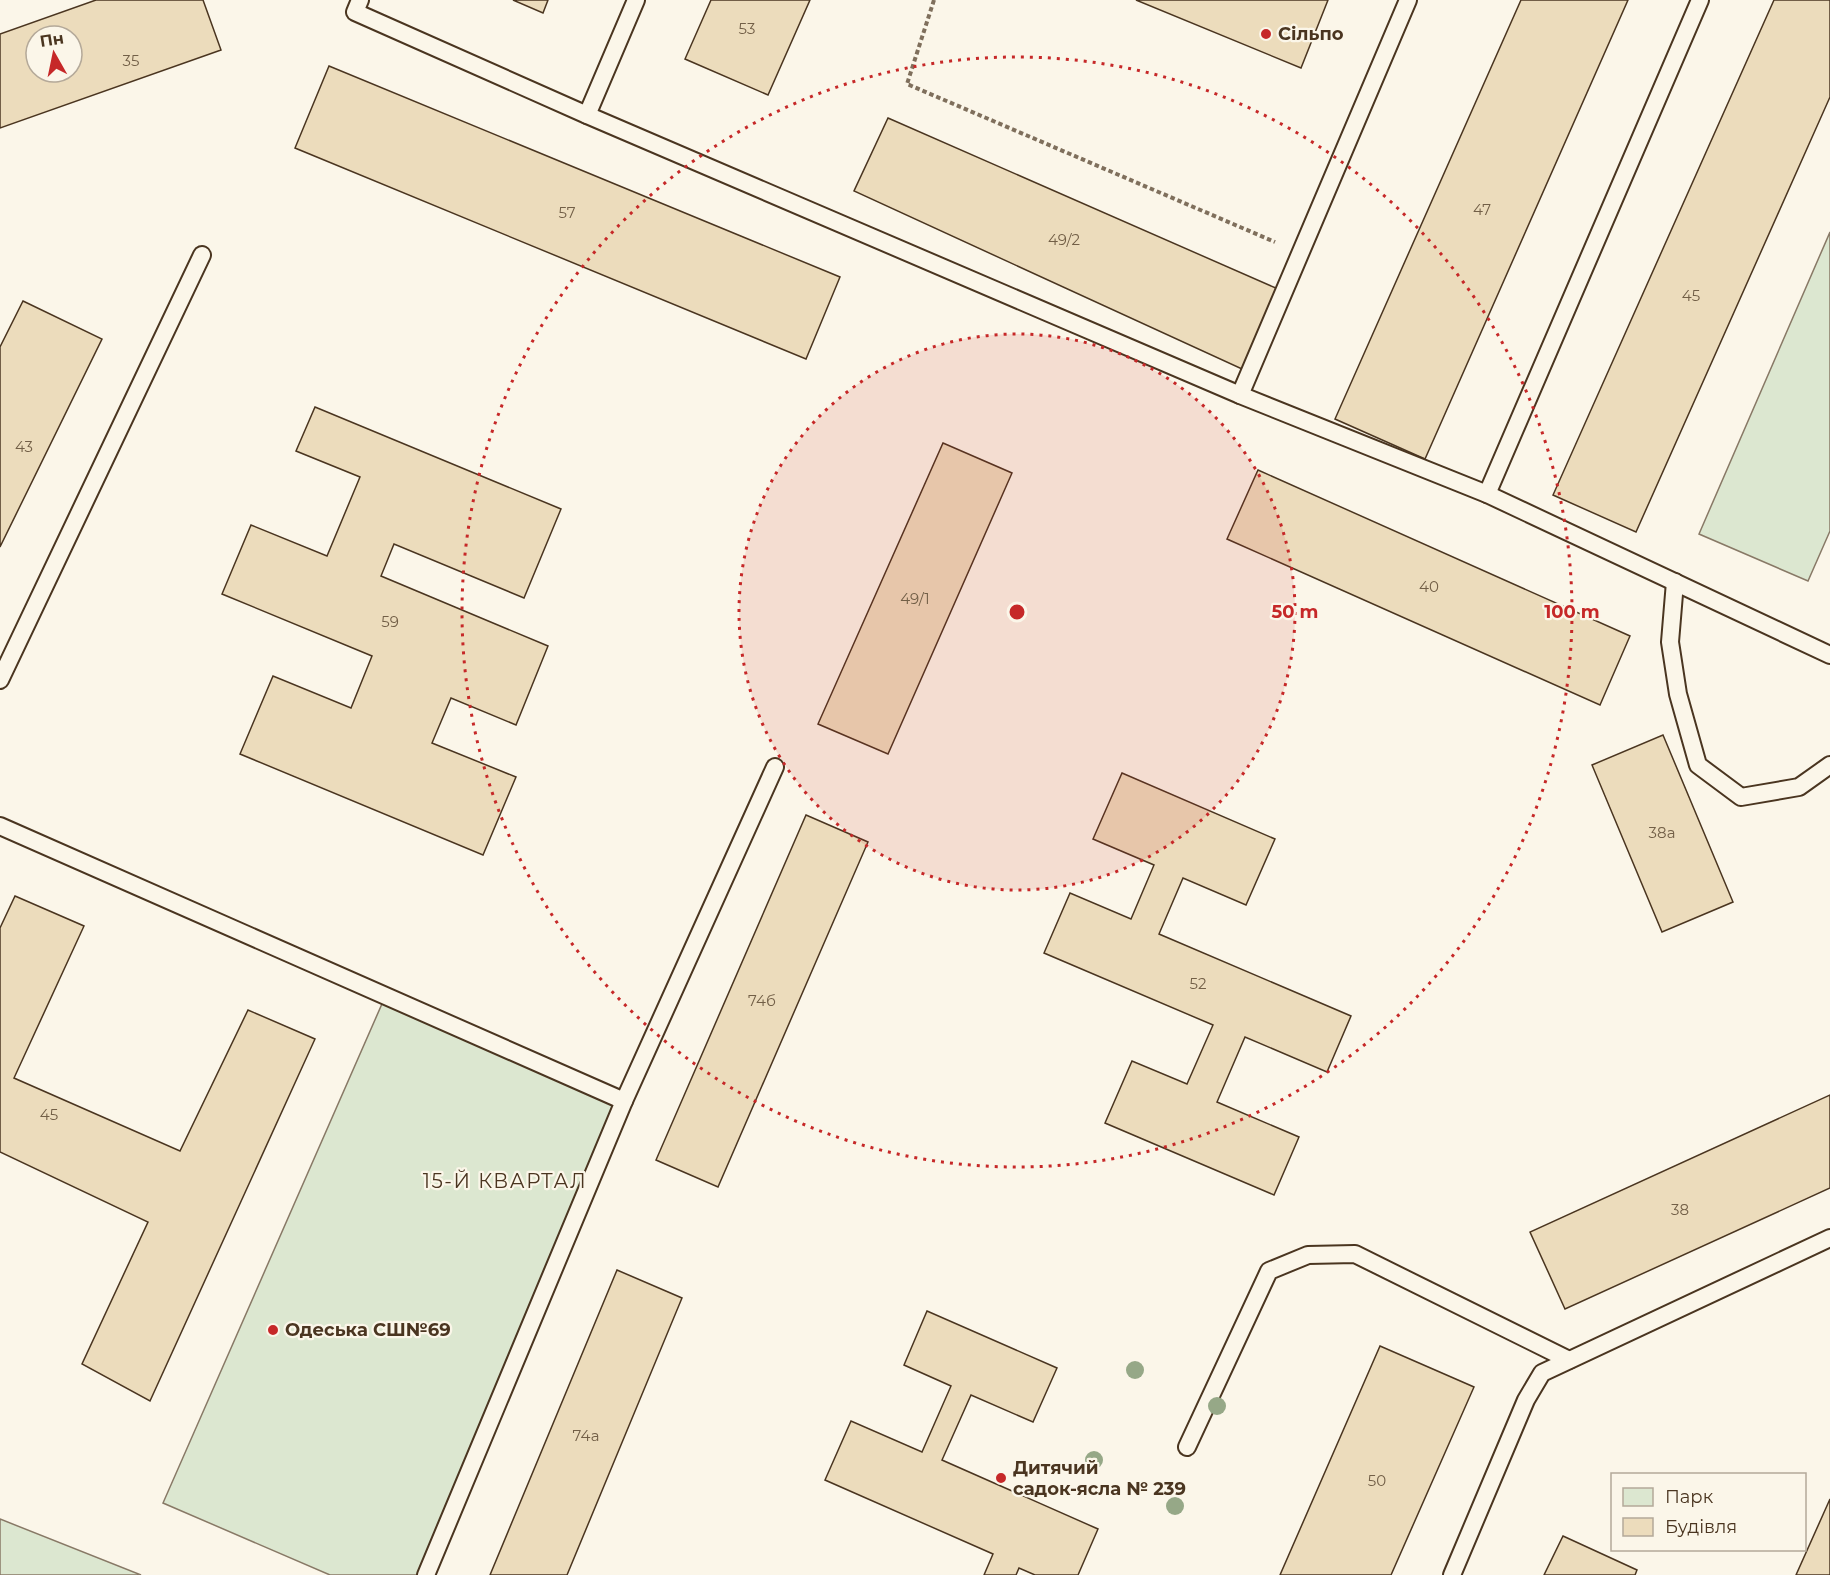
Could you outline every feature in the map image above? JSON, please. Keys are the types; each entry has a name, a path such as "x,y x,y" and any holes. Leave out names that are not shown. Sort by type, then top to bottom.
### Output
{"lane":[{"path":"360,0 355,12 587,115 1240,395 1487,494 1830,655"},
{"path":"587,115 636,0"},
{"path":"1240,395 1408,0"},
{"path":"1487,494 1700,0"},
{"path":"0,680 202,255"},
{"path":"1675,582 1670,642 1678,694 1698,765 1742,797 1799,787 1830,765"},
{"path":"426,1575 624,1101 775,767"},
{"path":"0,826 624,1101"},
{"path":"1452,1575 1526,1400 1542,1373 1830,1238"},
{"path":"1187,1447 1269,1271 1308,1255 1354,1254 1569,1360"}],"path":[{"path":"934,0 907,84 1301,253"}],"green space":[{"path":"1830,232 1830,531 1808,581 1699,534"},
{"path":"385,997 630,1103 423,1575 330,1575 163,1503"},
{"path":"0,1519 141,1575 0,1575"}],"building":[{"path":"96,0 203,0 221,50 0,128 0,34 24,26 24,84 84,84 84,24 28,24"},
{"path":"513,0 548,0 543,13"},
{"path":"711,0 810,0 768,95 685,59"},
{"name":"Сільпо","path":"1136,0 1328,0 1301,68"},
{"path":"1521,0 1628,0 1425,459 1335,419"},
{"path":"1774,0 1830,0 1830,97 1636,532 1553,495"},
{"path":"329,66 840,277 806,359 295,148"},
{"path":"888,118 1278,289 1242,369 854,191"},
{"path":"23,301 102,339 0,547 0,347"},
{"path":"315,407 561,509 524,598 394,544 381,576 548,646 516,725 451,698 432,743 516,777 483,855 240,754 273,676 351,708 372,656 222,594 251,525 327,556 360,477 296,451"},
{"path":"943,443 1012,473 888,754 818,724"},
{"path":"1258,470 1630,636 1600,705 1227,539"},
{"path":"1663,735 1733,902 1662,932 1592,765"},
{"path":"1122,773 1275,839 1246,905 1183,878 1159,934 1351,1016 1327,1072 1245,1037 1217,1102 1299,1137 1274,1195 1105,1123 1132,1061 1187,1084 1213,1025 1044,953 1070,893 1131,919 1154,865 1093,839"},
{"path":"806,815 868,842 718,1187 656,1160"},
{"path":"15,896 84,926 14,1078 180,1151 248,1010 315,1039 150,1401 82,1364 148,1222 0,1152 0,928"},
{"path":"1830,1095 1830,1188 1565,1309 1530,1232"},
{"path":"617,1270 682,1298 567,1575 490,1575"},
{"path":"927,1311 1057,1368 1033,1422 971,1395 942,1460 1098,1529 1078,1575 1035,1575 1019,1568 1016,1575 984,1575 993,1554 825,1480 851,1421 922,1452 951,1386 904,1365"},
{"path":"1380,1346 1474,1387 1391,1575 1280,1575"},
{"path":"1830,1499 1830,1575 1796,1575"},
{"path":"1563,1536 1637,1570 1635,1575 1544,1575"}],"place":[{"name":"Сільпо","path":"1266,34"},
{"name":"Одеська СШ№69","path":"273,1330"},
{"name":"Дитячий садок-ясла № 239","path":"1001,1478"}],"district":[{"name":"15-Й КВАРТАЛ","path":"505,1181"}]}
